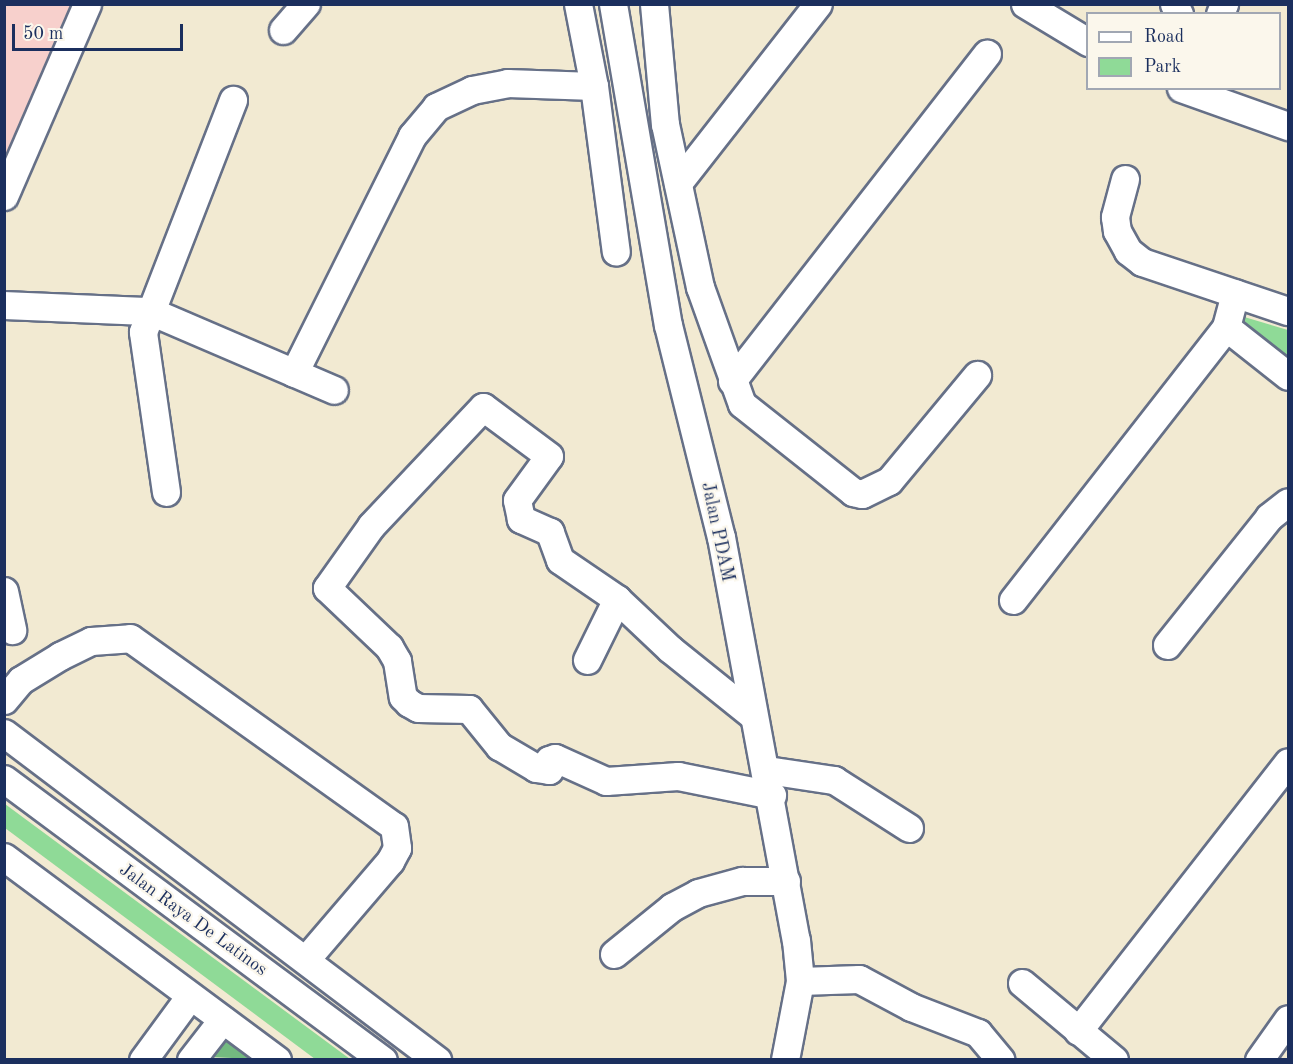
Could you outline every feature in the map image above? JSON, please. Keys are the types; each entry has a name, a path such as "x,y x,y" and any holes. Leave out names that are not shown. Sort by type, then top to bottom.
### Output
{"street":[{"path":"4,196 87,4"},
{"path":"283,30 306,4"},
{"path":"578,4 594,86 616,252"},
{"name":"Jalan PDAM","path":"613,4 668,326 722,537 752,715 769,782 786,881 800,981 785,1059"},
{"path":"654,4 665,124 700,287 742,404 853,492 862,494 889,481 977,375"},
{"path":"678,183 818,4"},
{"path":"1025,4 1086,41"},
{"path":"732,381 987,54"},
{"path":"294,373 412,136 436,106 472,90 507,83 594,86"},
{"path":"1187,90 1288,126"},
{"path":"166,492 142,332 233,100"},
{"path":"1125,178 1115,217 1117,231 1128,251 1142,262 1288,311"},
{"path":"1013,600 1226,327 1235,293"},
{"path":"4,305 150,311 334,390"},
{"path":"1226,327 1288,376"},
{"path":"752,715 670,649 617,599 560,560 550,532 521,519 517,500 549,456 483,407 371,526 327,588 389,647 397,661 403,697 409,703 418,708 469,709 506,753 536,768 549,770 549,760 555,758 606,782 678,776 769,782 834,780 909,828"},
{"path":"1167,645 1269,517 1288,502"},
{"path":"4,591 12,630"},
{"path":"587,660 617,599"},
{"path":"4,700 21,680 60,656 91,641 129,638 394,826 397,848 390,861 306,958"},
{"path":"4,733 37,762 306,958 437,1059"},
{"path":"1078,1031 1288,762"},
{"name":"Jalan Raya De Latinos","path":"4,779 383,1059"},
{"path":"4,857 277,1059"},
{"path":"614,954 672,907 698,892 742,881 786,881"},
{"path":"800,981 859,979 911,1007 978,1033 1001,1059"},
{"path":"1022,983 1114,1059"},
{"path":"143,1059 190,996"},
{"path":"1259,1059 1288,1019"},
{"path":"191,1059 222,1020"}],"shaded area":[{"path":"4,5 70,5 5,156"}],"green space":[{"path":"1241,316 1288,330 1288,374 1233,337"},
{"path":"4,804 350,1059 315,1059 5,828"},
{"path":"228,1038 259,1059 208,1057"}]}
